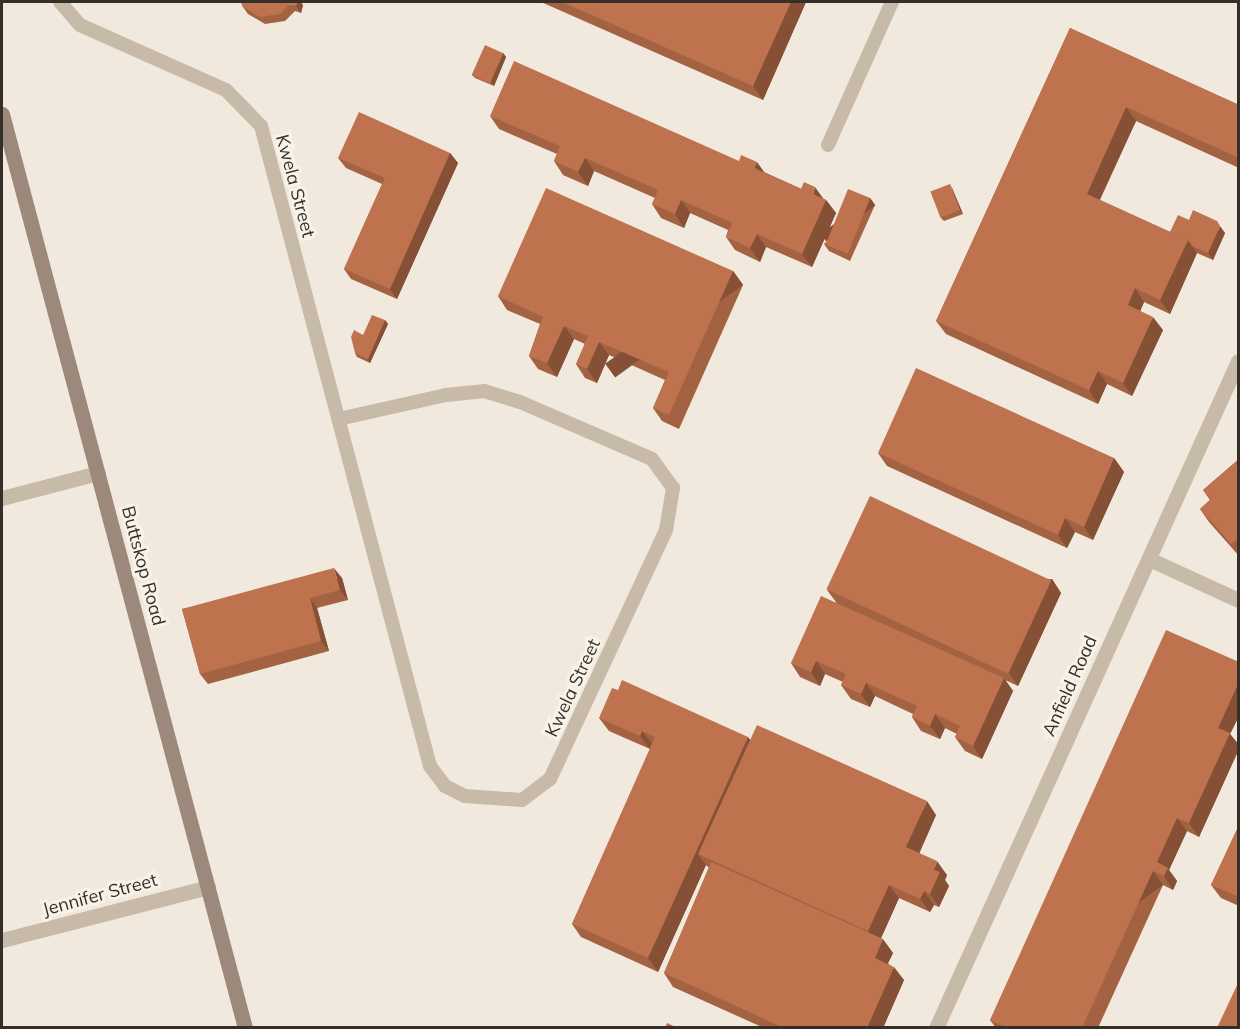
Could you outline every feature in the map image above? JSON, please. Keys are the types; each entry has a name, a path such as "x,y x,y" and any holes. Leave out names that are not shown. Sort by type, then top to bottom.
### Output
{"street":[{"name":"Buttskop Road","path":"2,114 245,1028"},
{"name":"Anfield Road","path":"936,1028 1239,361"},
{"path":"2,498 98,473"},
{"path":"1149,559 1239,600"},
{"name":"Jennifer Street","path":"2,940 207,886"}],"lane":[{"name":"Kwela Street","path":"60,2 80,25 226,90 261,126 430,766 445,786 465,796 522,800 550,779 666,530 673,488 652,459 520,402 485,391 446,395 339,419"},
{"path":"828,145 892,2"}],"building":[{"path":"241,2 297,2 296,6 290,4 280,14 260,17 243,7"},
{"path":"562,2 791,2 753,86"},
{"path":"1070,28 1239,105 1239,158 1126,107 1087,194 1188,240 1160,300 1135,288 1128,305 1153,317 1123,383 1098,371 1089,390 936,321"},
{"path":"485,45 503,53 490,83 472,75"},
{"path":"514,61 739,161 741,155 757,162 754,168 801,189 804,182 815,187 813,194 826,200 802,254 757,234 750,248 726,237 732,223 681,200 675,214 652,204 658,190 585,158 578,172 554,161 560,146 490,116"},
{"path":"359,112 450,153 390,289 344,269 385,178 338,158"},
{"path":"950,184 960,210 940,218 930,192"},
{"path":"546,188 733,271 669,415 653,408 669,372 599,342 587,369 576,364 588,336 564,326 547,363 529,356 543,317 498,296"},
{"path":"848,189 870,198 848,254 826,245"},
{"path":"1193,210 1217,221 1220,226 1208,253 1170,232 1178,215 1189,220"},
{"path":"372,315 385,320 368,359 355,353 351,337 354,330 363,335"},
{"path":"916,368 1114,458 1084,527 1065,518 1058,535 878,453"},
{"path":"1239,459 1239,538 1231,544 1200,509 1211,499 1203,490"},
{"path":"870,496 1051,581 1008,674 826,589"},
{"path":"334,568 340,590 310,598 321,641 200,674 182,609"},
{"path":"821,596 1004,678 973,746 955,737 960,726 935,714 930,726 912,717 917,706 866,683 861,694 841,685 846,674 816,661 811,672 791,663"},
{"path":"1166,630 1239,662 1239,682 1218,728 1230,733 1189,823 1177,818 1157,862 1168,868 1164,876 1153,871 1082,1028 1007,1028 990,1020"},
{"path":"622,680 748,737 648,958 572,924 655,737 642,731 640,736 599,718 612,688 618,690"},
{"path":"757,725 927,801 906,847 937,861 934,870 940,872 930,894 924,891 920,899 889,885 868,931 698,854"},
{"path":"1239,825 1239,897 1211,885"},
{"path":"711,862 883,939 875,958 894,967 867,1028 784,1028 664,973"},
{"path":"1239,981 1239,1028 1217,1028"},
{"path":"667,1023 678,1028 665,1028"}]}
